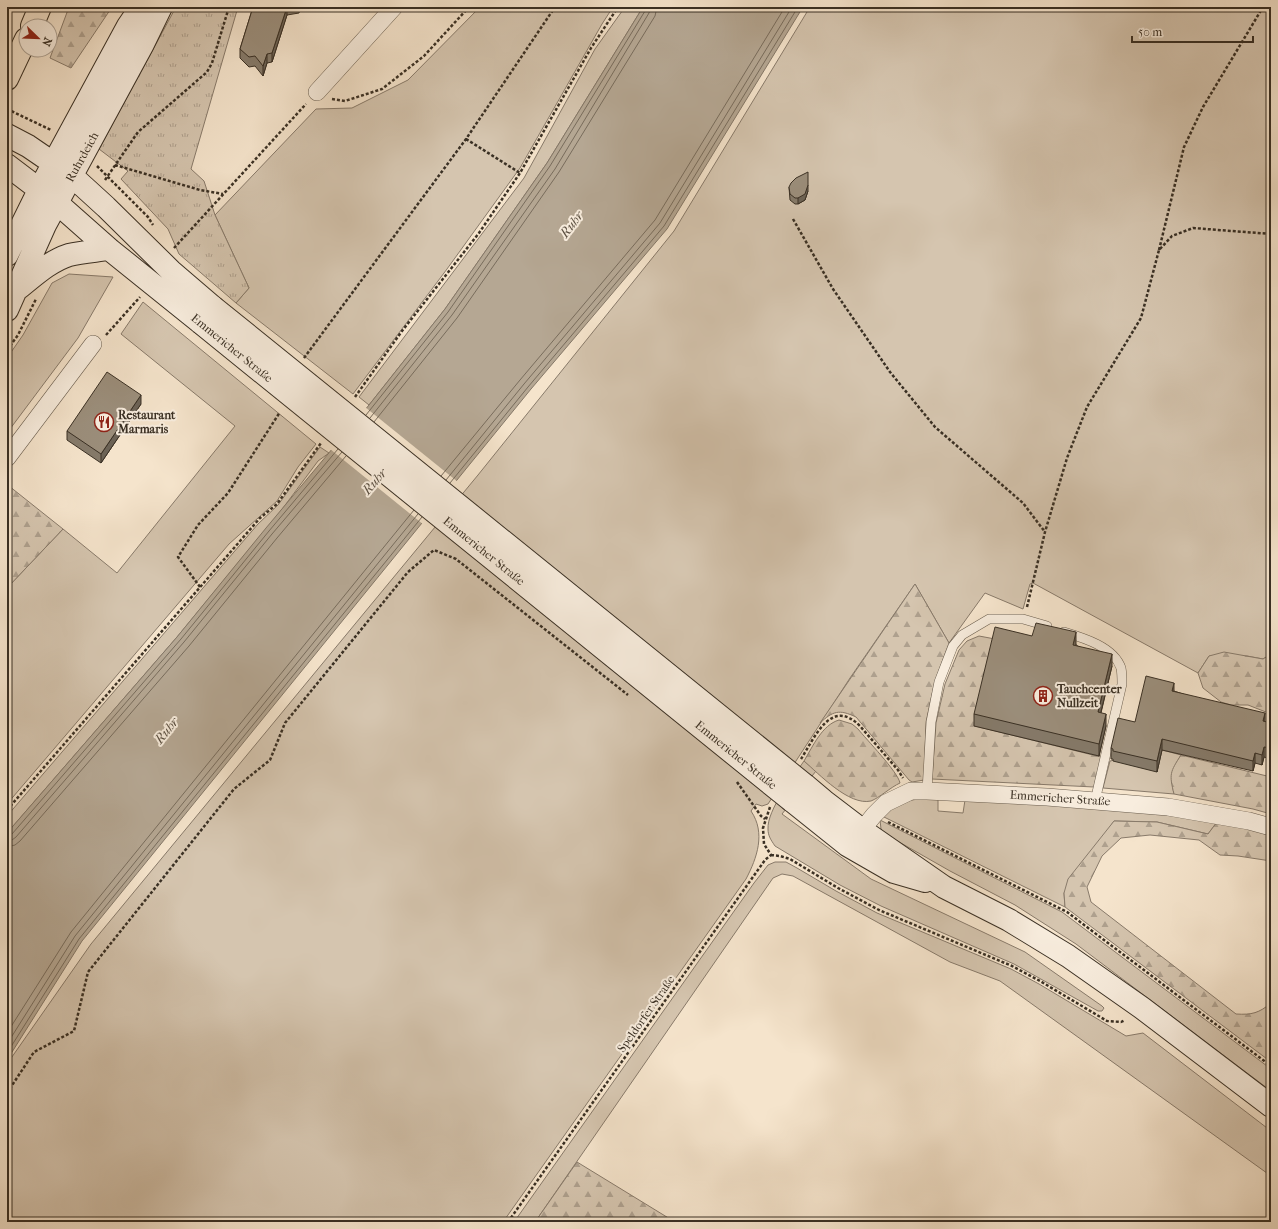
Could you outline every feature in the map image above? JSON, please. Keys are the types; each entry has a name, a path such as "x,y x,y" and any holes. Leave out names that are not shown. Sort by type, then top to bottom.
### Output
{"highway":[{"path":"35,18 40,7"},
{"path":"7,79 18,56"}],"main road":[{"name":"Ruhrdeich","path":"7,255 39,190 128,26 141,7"},
{"name":"Ruhrdeich","path":"7,310 45,225 143,44 161,7"},
{"name":"Emmericher Straße","path":"7,135 28,146 72,176 171,270 207,315"},
{"name":"Emmericher Straße","path":"7,165 57,203 109,250 152,283 207,315 847,845 894,872 944,886 1009,920 1068,956 1142,1008 1271,1106"},
{"path":"16,290 45,268 60,259 70,255 109,250"},
{"name":"Emmericher Straße","path":"790,797 824,801 868,822 944,886"}],"street":[{"path":"317,92 394,7"},
{"path":"7,458 92,344"},
{"name":"Emmericher Straße","path":"868,822 886,803 919,791 1046,797 1168,807 1249,821 1271,827"}],"lane":[{"path":"919,791 939,682 953,646 962,635 989,619 1024,619 1091,641 1115,656 1121,668 1122,684 1095,801"}],"path":[{"path":"107,176 138,132 207,72 212,63 229,7"},
{"path":"170,253 317,92 326,98 345,101 382,89 424,56 469,7"},
{"path":"302,362 309,349 466,139 555,7"},
{"path":"351,402 402,332 479,233 520,173 591,48 618,7"},
{"path":"1024,619 1045,532 1068,458 1087,407 1141,318 1184,148 1203,107 1263,7"},
{"path":"7,109 39,124"},
{"path":"466,139 520,173"},
{"path":"115,165 200,190 224,195"},
{"path":"793,219 833,289 890,372 935,427 1023,503 1045,532"},
{"path":"1159,250 1172,236 1193,228 1271,234"},
{"path":"92,344 109,333 152,283"},
{"path":"7,350 18,335 36,298"},
{"path":"200,587 178,557 198,525 228,492 282,409"},
{"path":"7,810 260,518 277,504 323,439"},
{"path":"7,1093 34,1052 74,1031 88,972 234,789 270,760 285,723 408,572 434,550 456,559 630,696"},
{"path":"797,765 822,725 830,718 838,716 847,717 854,721 919,791"},
{"path":"735,779 761,816 765,819"},
{"path":"790,797 768,811 765,819 763,828 764,844 771,855 790,859 838,888 879,910 1012,966 1108,1021 1121,1022 1142,1008"},
{"path":"868,822 1067,912 1271,1066"},
{"name":"Speldorfer Straße","path":"508,1222 765,860 771,855"}],"green space":[{"path":"69,7 112,7 71,68 50,58 58,58 58,37"},
{"path":"176,7 238,7 191,169 204,181 215,215 249,288 236,303 179,254 168,229 121,179 128,171 99,149"},
{"path":"480,7 613,7 520,168 447,269 353,394 236,303 249,288 215,215 316,109 352,108 408,80"},
{"path":"625,7 643,7 547,163 445,309 369,405 359,397 524,178 595,49"},
{"path":"810,7 1271,7 1271,654 1263,659 1247,656 1209,656 1198,673 1033,583 1030,584 1023,609 985,593 949,643 915,584 850,678 768,804 762,806 756,804 751,811 756,819 759,837 754,863 746,879 503,1222 7,1222 7,1064 91,944 478,475 674,231"},
{"path":"69,274 113,277 78,338 7,433 7,358 23,335 52,283"},
{"path":"143,302 316,444 298,467 277,501 229,544 7,804 7,588 63,529 117,573 235,426 121,334"},
{"path":"320,447 329,453 318,461 280,512 177,637 7,833 7,816 258,524 278,505"},
{"path":"9,486 63,529 7,588 7,488"},
{"path":"915,584 949,643 935,681 926,722 924,780 912,782 856,717 841,712 836,712 820,723"},
{"path":"979,636 995,639 975,726 1101,757 1094,787 932,779 936,723 945,684 959,650 967,641"},
{"path":"1224,652 1263,659 1271,654 1271,714 1248,705 1231,705 1221,702 1203,688 1198,673 1209,656"},
{"path":"839,720 852,724 858,729 894,771 900,783 874,800 862,801 853,799 835,788 804,761 823,731 828,726"},
{"path":"1162,750 1181,755 1172,778 1174,794 1103,788 1110,761"},
{"path":"1181,755 1271,777 1271,814 1253,809 1174,794 1171,777 1175,765"},
{"path":"804,761 816,771 782,814 871,879 1025,952 1102,1006 1104,1008 1102,1011 1098,1011 1014,964 881,906 840,885 775,846 768,831 769,821 776,803"},
{"path":"926,798 938,799 938,811 963,813 965,800 1094,805 1217,822 1208,834 1157,822 1114,821 1064,893 1065,907 882,816 897,805"},
{"path":"880,820 1062,912 1271,1069 1271,1091 1076,944 1015,905 950,871 885,834 881,829"},
{"path":"1114,821 1157,822 1208,834 1217,822 1271,834 1271,861 1220,855 1199,840 1150,835 1121,838 1102,856 1087,887 1091,902 1236,1014 1255,1013 1271,1003 1271,1062 1065,907 1064,893 1068,879"},
{"path":"775,862 786,862 877,913 1011,969 1126,1036 1143,1033 1271,1131 1271,1176 1000,981 950,962 793,876 782,874 773,878 535,1222 514,1222 754,883 768,865"},
{"path":"577,1162 675,1222 535,1222"}],"water":[{"name":"Ruhr","path":"643,7 803,7 667,229 531,389 82,941 7,1060 7,833 177,637 369,405 445,309 547,163"}],"pier":[{"path":"365,407 458,482 424,525 330,449"}],"building":[{"path":"253,7 287,7 272,53 267,54 263,66 255,56 249,57 240,49"},
{"path":"808,172 808,185 805,194 795,198 790,194 789,187 791,183 796,178"},
{"name":"Restaurant Marmaris","path":"107,372 141,395 101,454 67,431"},
{"name":"Tauchcenter Nullzeit","path":"1036,623 1076,632 1073,645 1112,654 1098,712 1106,714 1099,744 974,714 995,627 1032,636"},
{"path":"1146,676 1174,683 1172,691 1265,713 1263,721 1271,723 1271,748 1264,747 1262,755 1255,753 1253,761 1162,739 1157,761 1113,751 1111,748 1118,718 1135,722"}],"place":[{"name":"Restaurant Marmaris","path":"104,422"},
{"name":"Tauchcenter Nullzeit","path":"1043,696"}]}
